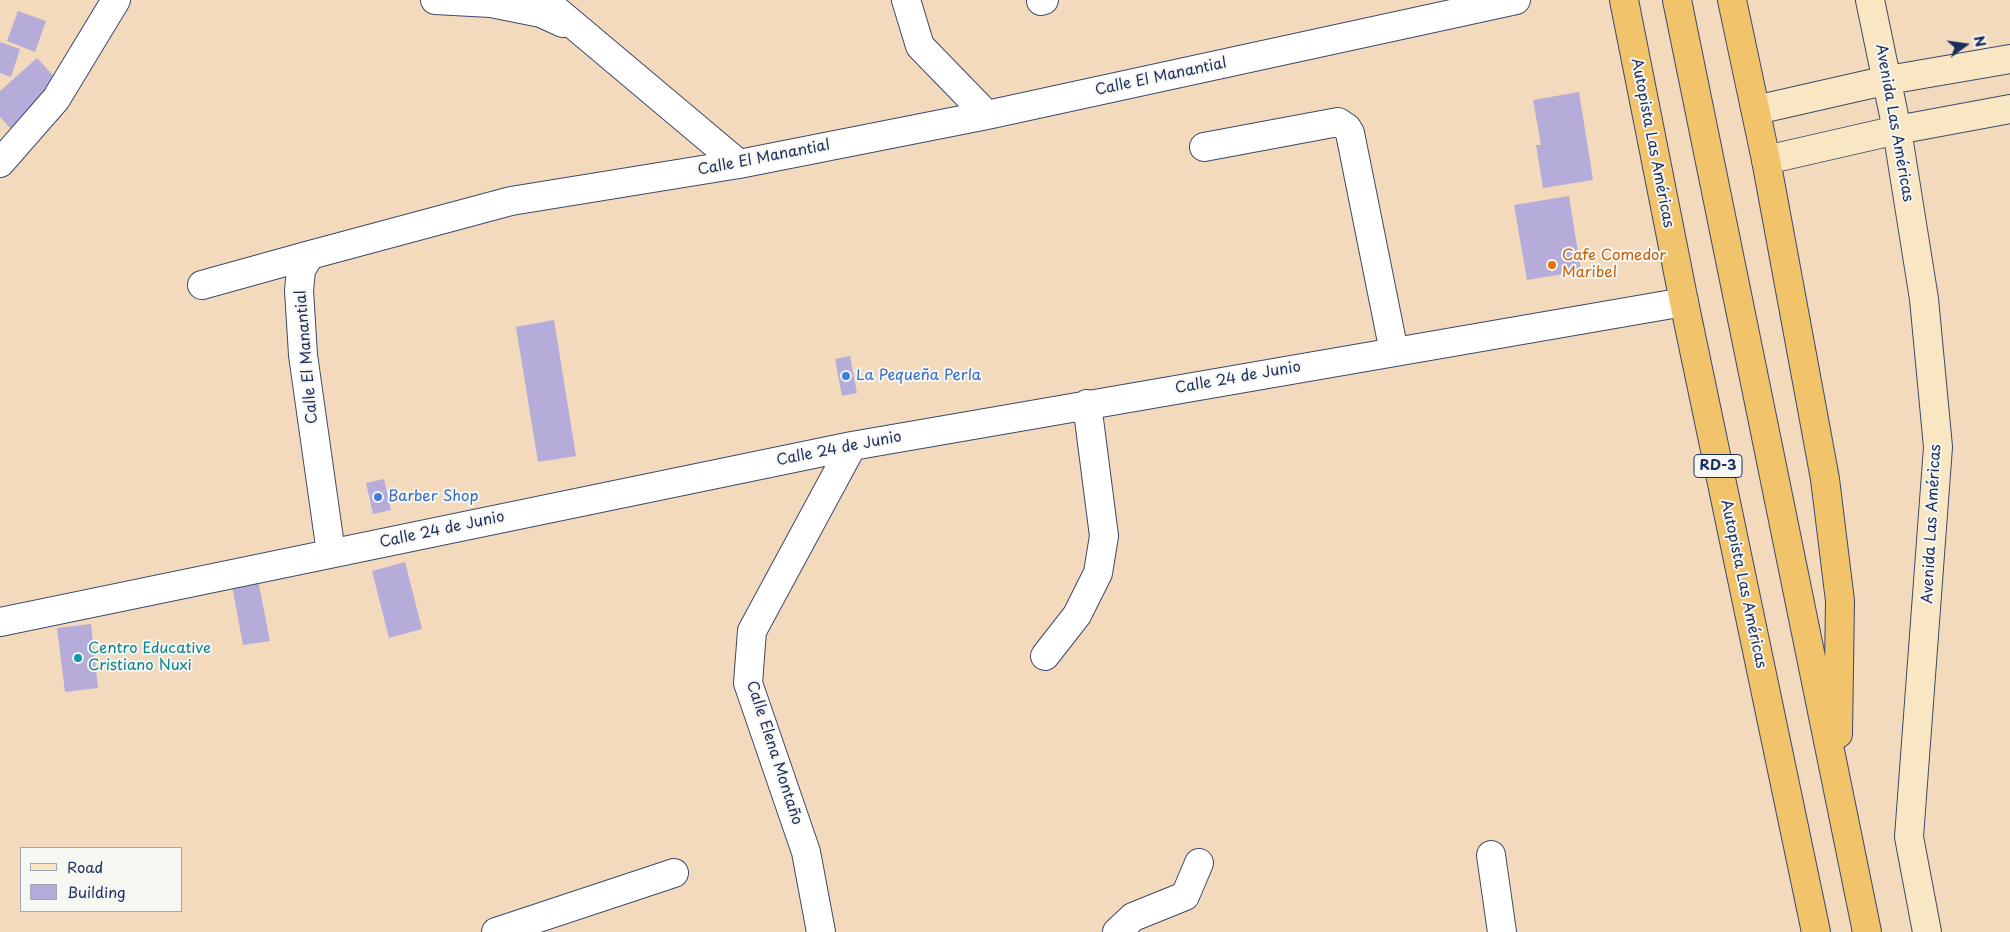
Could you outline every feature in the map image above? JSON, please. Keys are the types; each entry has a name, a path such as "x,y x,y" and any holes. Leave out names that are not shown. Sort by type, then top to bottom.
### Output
{"highway":[{"name":"Autopista Las Américas","path":"1624,0 1684,302 1816,932"},
{"path":"1677,0 1867,932"},
{"path":"1732,0 1766,160 1825,478 1840,601 1838,786"}],"street":[{"path":"0,163 56,99 116,0"},
{"path":"435,0 491,3 541,13 581,32"},
{"path":"544,0 739,164"},
{"path":"906,0 920,46 987,115"},
{"name":"Calle El Manantial","path":"331,553 301,327 299,290 301,270 310,255 511,201 739,164 987,115 1516,0"},
{"name":"Avenida Las Américas","path":"1870,0 1898,130 1924,299 1938,447 1909,838 1927,932"},
{"path":"1756,110 1888,80 2010,59"},
{"path":"1766,160 1898,130 2010,109"},
{"path":"1204,147 1338,122 1347,128 1350,133 1394,352"},
{"path":"202,285 310,255"},
{"name":"Calle 24 de Junio","path":"0,622 852,446 1684,302"},
{"path":"1045,656 1077,615 1098,573 1104,536 1087,404"},
{"name":"Calle Elena Montaño","path":"821,932 806,852 748,683 752,631 852,446"},
{"path":"1491,855 1502,932"},
{"path":"1117,932 1133,917 1185,896 1199,863"},
{"path":"496,932 674,873"}],"building":[{"path":"18,11 46,21 35,52 7,41"},
{"path":"0,42 20,49 11,77 0,73"},
{"path":"37,58 61,84 12,130 0,117 0,91"},
{"path":"1579,92 1593,180 1543,188 1536,145 1541,145 1533,100"},
{"path":"1569,196 1581,271 1527,280 1514,205"},
{"path":"554,320 576,456 538,462 516,327"},
{"name":"La Pequeña Perla","path":"850,356 857,393 842,396 835,359"},
{"name":"Barber Shop","path":"384,479 391,510 373,514 366,483"},
{"path":"405,562 422,629 389,638 372,571"},
{"path":"257,575 270,641 243,645 231,580"},
{"name":"Centro Educative Cristiano Nuxi","path":"91,624 98,688 65,692 57,628"}],"place":[{"name":"Cafe Comedor Maribel","path":"1552,265"},
{"name":"La Pequeña Perla","path":"846,376"},
{"name":"Barber Shop","path":"378,497"},
{"name":"Centro Educative Cristiano Nuxi","path":"78,658"}]}
